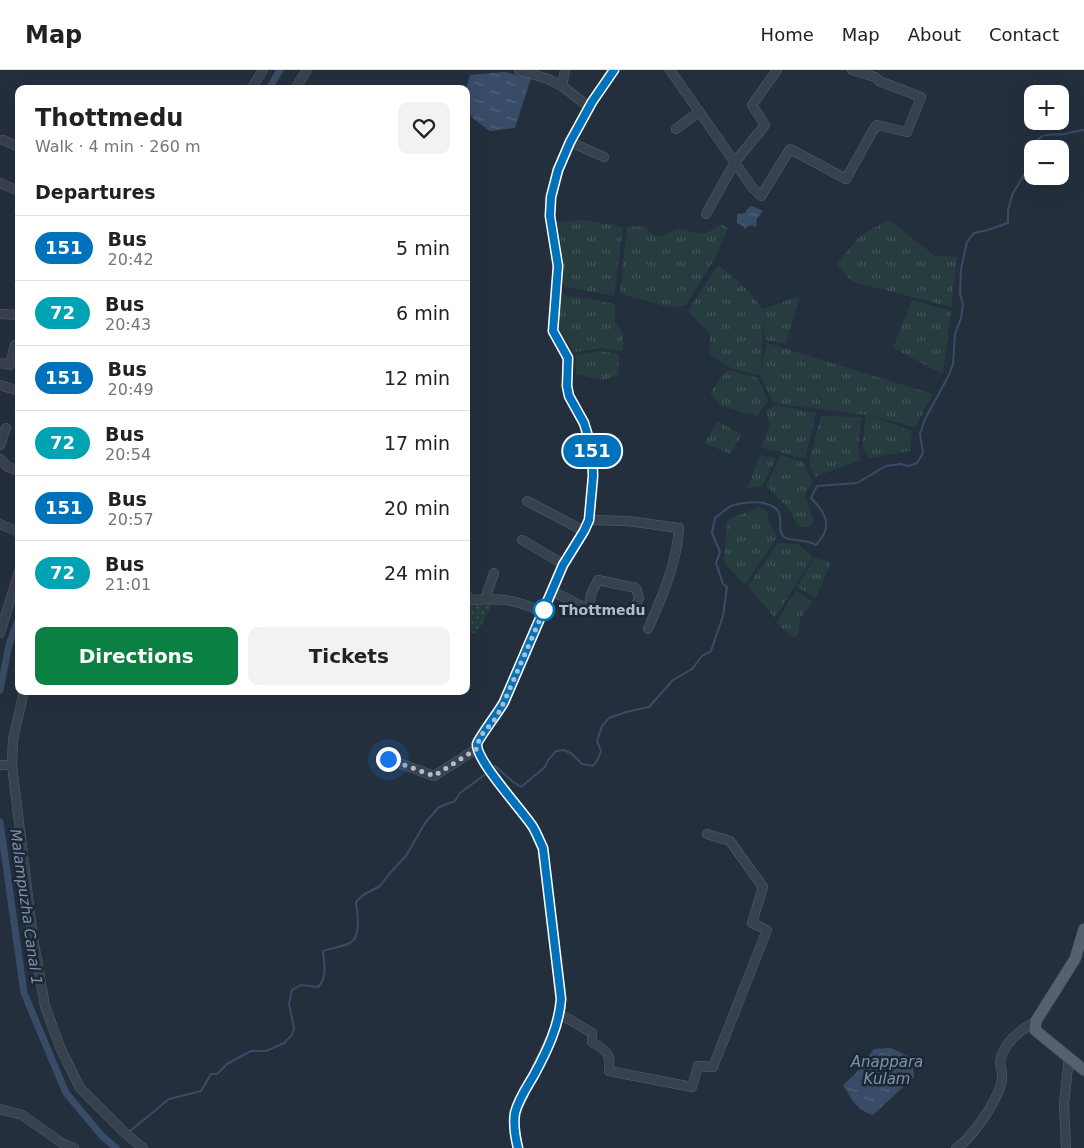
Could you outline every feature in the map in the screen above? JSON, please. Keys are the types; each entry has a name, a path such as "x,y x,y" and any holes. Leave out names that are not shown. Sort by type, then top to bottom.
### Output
{"main road":[{"path":"1083,936 1075,959 1036,1021 1035,1030 1084,1070"}],"street":[{"path":"253,85 262,70"},
{"path":"298,85 308,70"},
{"path":"519,70 548,79 562,86 589,107"},
{"path":"562,86 565,70"},
{"path":"518,1148 514,1125 516,1111 557,1025 561,999 543,848 534,828 486,765 478,748 479,738 496,718 504,702 563,564 589,520 593,476 592,449 584,423 569,396 567,386 568,358 553,331 552,324 558,266 550,216 551,197 558,170 570,142 589,107 614,70"},
{"path":"670,70 752,187 762,196 790,150 846,179 877,125 907,132 921,98 879,81 876,74 852,70"},
{"path":"706,214 735,162 765,125 752,106 777,70"},
{"path":"676,129 699,112"},
{"path":"1,142 15,145"},
{"path":"570,142 604,157"},
{"path":"0,183 15,189"},
{"path":"0,314 15,315"},
{"path":"0,363 10,365 15,345"},
{"path":"0,385 15,390"},
{"path":"0,445 6,428"},
{"path":"0,459 15,469"},
{"path":"527,501 584,531"},
{"path":"589,520 628,521 679,528 678,549 661,599 648,629"},
{"path":"0,524 15,530"},
{"path":"522,540 563,564"},
{"path":"485,599 494,573"},
{"path":"552,591 589,610 591,594 598,580 636,588 638,598 634,609"},
{"path":"0,633 3,608 15,581"},
{"path":"470,600 522,602 543,612"},
{"path":"23,695 13,740 12,765 33,938 45,1006 60,1047 80,1088 143,1148"},
{"path":"388,759 434,776 478,748"},
{"path":"0,765 12,765"},
{"path":"560,1014 592,1033 592,1042 608,1052 610,1059 609,1071 692,1086 698,1066 713,1066 767,930 752,923 763,887 730,842 707,834"},
{"path":"956,1148 969,1137 997,1097 1002,1078 999,1064 1002,1053 1009,1042 1020,1031 1036,1021"},
{"path":"1066,1148 1064,1104 1069,1057"},
{"path":"0,1109 22,1115 74,1148"}],"green space":[{"path":"584,220 623,227 614,296 563,286 561,241 557,222"},
{"path":"889,220 935,256 957,257 951,307 853,282 836,264 861,235"},
{"path":"721,224 728,228 715,258 686,305 673,308 620,294 627,227 643,226 654,235 662,236 678,228 703,233 711,231"},
{"path":"718,265 743,285 763,309 800,296 786,344 765,340 763,322 761,370 767,343 933,394 915,427 869,415 912,431 910,451 868,458 862,445 866,415 773,403 760,375 733,369 709,354 710,334 688,311"},
{"path":"561,294 615,304 615,323 623,332 623,352 604,348 574,352 557,326"},
{"path":"912,300 951,311 943,374 893,348"},
{"path":"599,351 619,354 618,376 602,380 576,374 576,355"},
{"path":"727,370 758,378 768,401 757,416 721,406 710,393"},
{"path":"775,405 816,413 805,459 761,447 770,426 766,410"},
{"path":"821,416 862,417 858,446 861,460 815,477 809,462"},
{"path":"718,421 742,435 730,454 704,443"},
{"path":"760,455 776,458 762,486 747,489"},
{"path":"781,455 803,462 812,481 805,496 814,521 809,527 800,527 784,503 766,486"},
{"path":"760,507 767,511 768,520 777,537 745,585 724,562 727,520"},
{"path":"778,543 798,544 813,557 775,618 748,586"},
{"path":"814,558 831,562 816,598 797,587"},
{"path":"796,591 813,602 800,618 798,635 793,638 776,623"},
{"path":"470,601 493,603 476,635 470,631"}],"water":[{"path":"504,72 531,78 515,128 490,131 471,116 470,85 467,85 470,75"},
{"path":"752,206 763,211 757,218 756,227 750,225 745,229 737,223 737,214 745,213"},
{"name":"Anappara Kulam","path":"891,1048 912,1058 914,1077 873,1115 859,1107 843,1085 855,1074 874,1049"}],"waterway":[{"path":"271,85 280,70"},
{"path":"1038,140 1045,135 1084,130"},
{"path":"492,768 495,766 521,787 545,767 556,751 564,750 572,754 582,764 593,766 601,751 597,741 602,726 609,718 649,707 673,680 692,669 702,656 711,651 723,616 727,587 723,584 716,563 720,552 712,533 715,518 727,508 758,502 774,507 778,511 781,532 784,537 816,545 824,535 826,526 823,513 811,498 817,486 857,483 886,466 900,464 909,466 917,463 923,453 920,434 925,419 953,364 955,334 961,318 963,304 960,294 961,269 967,242 974,233 1008,223 1008,210 1013,193 1024,175"},
{"name":"Malampuzha Canal 1","path":"0,690 9,645 15,628"},
{"path":"129,1132 169,1099 201,1091 211,1074 217,1074 227,1064 251,1051 266,1051 284,1043 292,1035 294,1028 289,1004 292,990 301,985 318,987 324,975 323,951 354,940 358,924 356,902 363,895 380,886 406,856 425,823 439,807 455,801 460,793 487,773"},
{"name":"Malampuzha Canal 1","path":"0,822 24,993 66,1093 102,1136 116,1148"}],"bus line":[{"name":"151","path":"518,1148 514,1125 516,1111 557,1025 561,999 543,848 534,828 486,765 478,751 477,745 479,738 496,718 504,702 563,565 589,520 593,476 592,449 584,423 569,396 567,386 568,358 556,338 552,324 558,266 550,216 551,197 558,170 570,142 592,102 614,70"}],"place":[{"name":"Thottmedu","path":"544,610"}],"route":[{"path":"388,759 434,776 478,748 479,738 496,718 504,702 544,610"}]}
